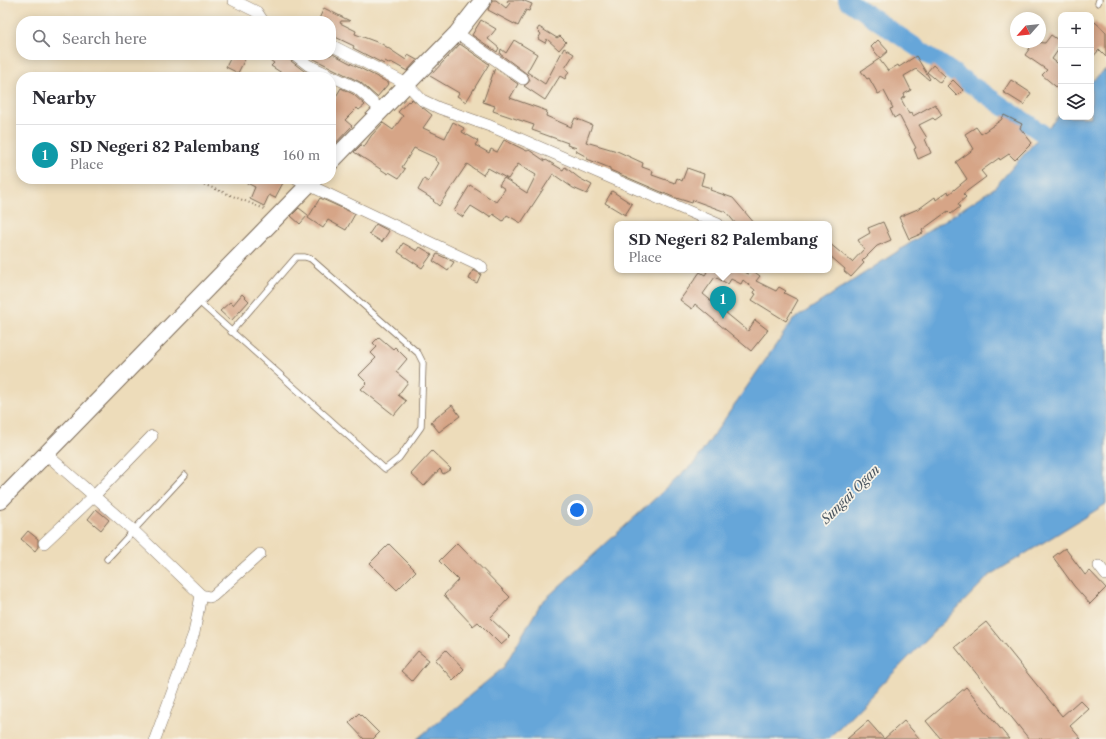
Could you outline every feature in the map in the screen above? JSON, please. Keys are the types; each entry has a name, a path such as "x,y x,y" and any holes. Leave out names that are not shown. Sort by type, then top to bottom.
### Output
{"street":[{"path":"233,0 258,16"},
{"path":"336,157 457,33 483,0"},
{"path":"457,33 523,79"},
{"path":"336,48 407,84 422,100 439,108 490,126 711,221"},
{"path":"302,60 323,72"},
{"path":"336,78 357,88 382,110"},
{"path":"0,501 279,214 304,184"},
{"path":"312,184 482,267"},
{"path":"44,543 94,496 152,436"},
{"path":"46,454 133,530 201,595 209,597 213,596 260,554"},
{"path":"154,739 194,633 201,595"}],"lane":[{"path":"196,299 231,332 384,469 399,458 421,427 422,363 418,354 311,259 296,257 231,332"},
{"path":"107,559 185,475"}],"path":[{"path":"203,184 279,214"}],"water":[{"name":"Sungai Ogan","path":"1106,69 1106,504 989,576 828,739 417,739 503,668 541,603 695,462 793,320 994,188 1058,116 1058,120 1094,120 1094,79"}],"building":[{"path":"492,0 496,0 506,8 510,3 507,2 508,0 522,0 532,4 529,11 526,10 518,26 488,10"},
{"path":"324,8 350,21 341,21 340,23 356,31 355,34 382,44 406,60 408,55 417,60 407,71 391,62 390,64 385,61 384,64 336,37 336,16 320,16"},
{"path":"481,20 496,29 488,39 499,48 497,52 472,35"},
{"path":"1095,22 1106,32 1106,57 1099,50 1094,56"},
{"path":"539,27 557,38 560,36 566,42 559,50 547,39 545,43 538,39 541,34 537,30"},
{"path":"1051,35 1058,40 1058,50 1052,59 1058,64 1058,88 1042,75 1047,70 1025,55 1030,48 1046,48 1046,42"},
{"path":"514,40 537,54 527,72 545,84 564,48 574,54 565,68 569,71 565,79 560,76 545,100 524,86 530,80 527,74 500,54 501,49 506,53"},
{"path":"878,40 888,51 880,58 871,47"},
{"path":"460,44 489,64 466,102 457,96 459,93 430,76"},
{"path":"336,56 389,83 377,97 360,82 316,60 336,60"},
{"path":"916,56 930,79 929,80 916,69 904,76 911,90 904,94 905,97 901,99 909,114 912,112 913,116 935,104 942,115 935,120 933,118 919,125 927,138 925,139 931,153 918,159 914,149 916,148 899,115 894,118 890,109 893,108 884,91 878,94 869,78 867,79 861,71 879,59 888,71 898,65 899,67"},
{"path":"230,60 244,60 238,72 226,67"},
{"path":"270,60 290,60 306,72 280,72 271,66 274,63"},
{"path":"933,65 945,76 940,83 927,72"},
{"path":"495,68 518,84 510,98 547,111 546,116 571,127 575,118 592,125 586,142 617,151 643,163 642,167 653,171 652,175 675,183 677,178 682,181 687,168 704,174 701,185 711,188 710,190 733,198 752,221 734,221 726,212 693,200 692,203 673,197 610,170 610,168 587,159 587,157 576,151 577,148 567,145 568,143 532,130 534,125 493,111 495,106 483,102"},
{"path":"953,80 963,90 957,96 947,86"},
{"path":"1011,80 1031,93 1024,105 1003,92"},
{"path":"341,88 353,94 365,105 359,110 357,108 345,120 352,126 336,143 336,96"},
{"path":"412,99 432,115 423,128 445,138 453,122 464,128 462,132 478,141 475,145 489,153 491,149 497,152 504,140 527,151 529,150 545,161 546,160 563,170 565,167 579,178 592,185 587,194 573,188 553,174 521,223 507,215 503,221 493,214 491,217 471,206 463,217 454,211 470,185 496,202 505,189 499,185 504,178 527,193 536,175 518,164 508,179 488,168 483,175 467,164 439,206 433,201 434,200 418,190 424,179 428,182 439,163 435,160 436,158 414,148 402,167 405,169 399,178 389,172 388,174 354,152 361,145 364,147 371,136 383,123 393,130 403,116 398,112 408,101 409,102"},
{"path":"1004,115 1022,124 1020,128 1032,143 1015,160 1009,154 1000,160 999,158 981,171 986,177 963,194 966,197 958,204 960,207 951,214 948,211 922,230 923,233 909,239 899,217 920,208 935,197 936,200 948,191 949,194 967,179 956,162 974,149 965,134 976,127 981,134 1001,120"},
{"path":"249,184 282,184 275,198 269,195 264,206 250,199 255,187"},
{"path":"612,191 632,204 625,215 605,203"},
{"path":"320,198 355,214 346,230 328,220 323,228 308,218"},
{"path":"299,208 308,215 300,224 291,216"},
{"path":"883,222 891,240 877,246 862,261 864,263 851,277 844,271 845,269 832,258 832,245 852,262 864,249 858,240 870,233 868,228"},
{"path":"376,224 389,231 382,242 369,234"},
{"path":"403,243 417,251 420,247 432,254 422,268 398,252"},
{"path":"437,254 454,262 448,271 433,261"},
{"path":"473,270 481,274 477,283 469,279"},
{"path":"699,273 705,275 706,273 756,273 760,276 756,281 776,291 779,287 786,291 784,293 798,300 786,321 752,300 756,294 754,293 755,290 743,280 741,284 731,279 728,284 715,277 703,294 748,331 755,320 768,330 751,351 695,304 692,309 680,300"},
{"path":"242,294 249,301 231,321 220,311 230,302 233,305"},
{"path":"379,337 393,349 395,347 407,359 396,372 408,382 398,395 406,401 394,415 361,389 367,383 359,375 376,358 371,353 377,347 373,343"},
{"path":"452,405 460,416 439,432 431,422"},
{"path":"432,451 451,469 443,474 440,469 424,486 411,474"},
{"path":"96,509 109,520 101,530 88,519"},
{"path":"28,531 38,539 38,547 35,551 21,539"},
{"path":"457,543 510,597 490,618 510,637 501,645 478,622 473,626 444,595 458,580 439,561"},
{"path":"389,544 416,571 397,590 370,563"},
{"path":"1065,548 1085,575 1090,571 1106,588 1090,604 1074,586 1053,557"},
{"path":"986,622 1062,716 1080,700 1089,709 1070,726 1081,739 1029,739 955,647"},
{"path":"446,650 464,669 453,680 435,660"},
{"path":"418,651 429,660 412,681 401,671"},
{"path":"966,687 1009,739 941,739 926,721"},
{"path":"359,713 379,733 373,739 364,739 349,723"},
{"path":"868,721 884,739 847,739"},
{"path":"904,721 920,739 884,739"}],"waterway":[{"path":"847,0 1042,133"}],"place":[{"name":"SD Negeri 82 Palembang","path":"723,319"}]}
